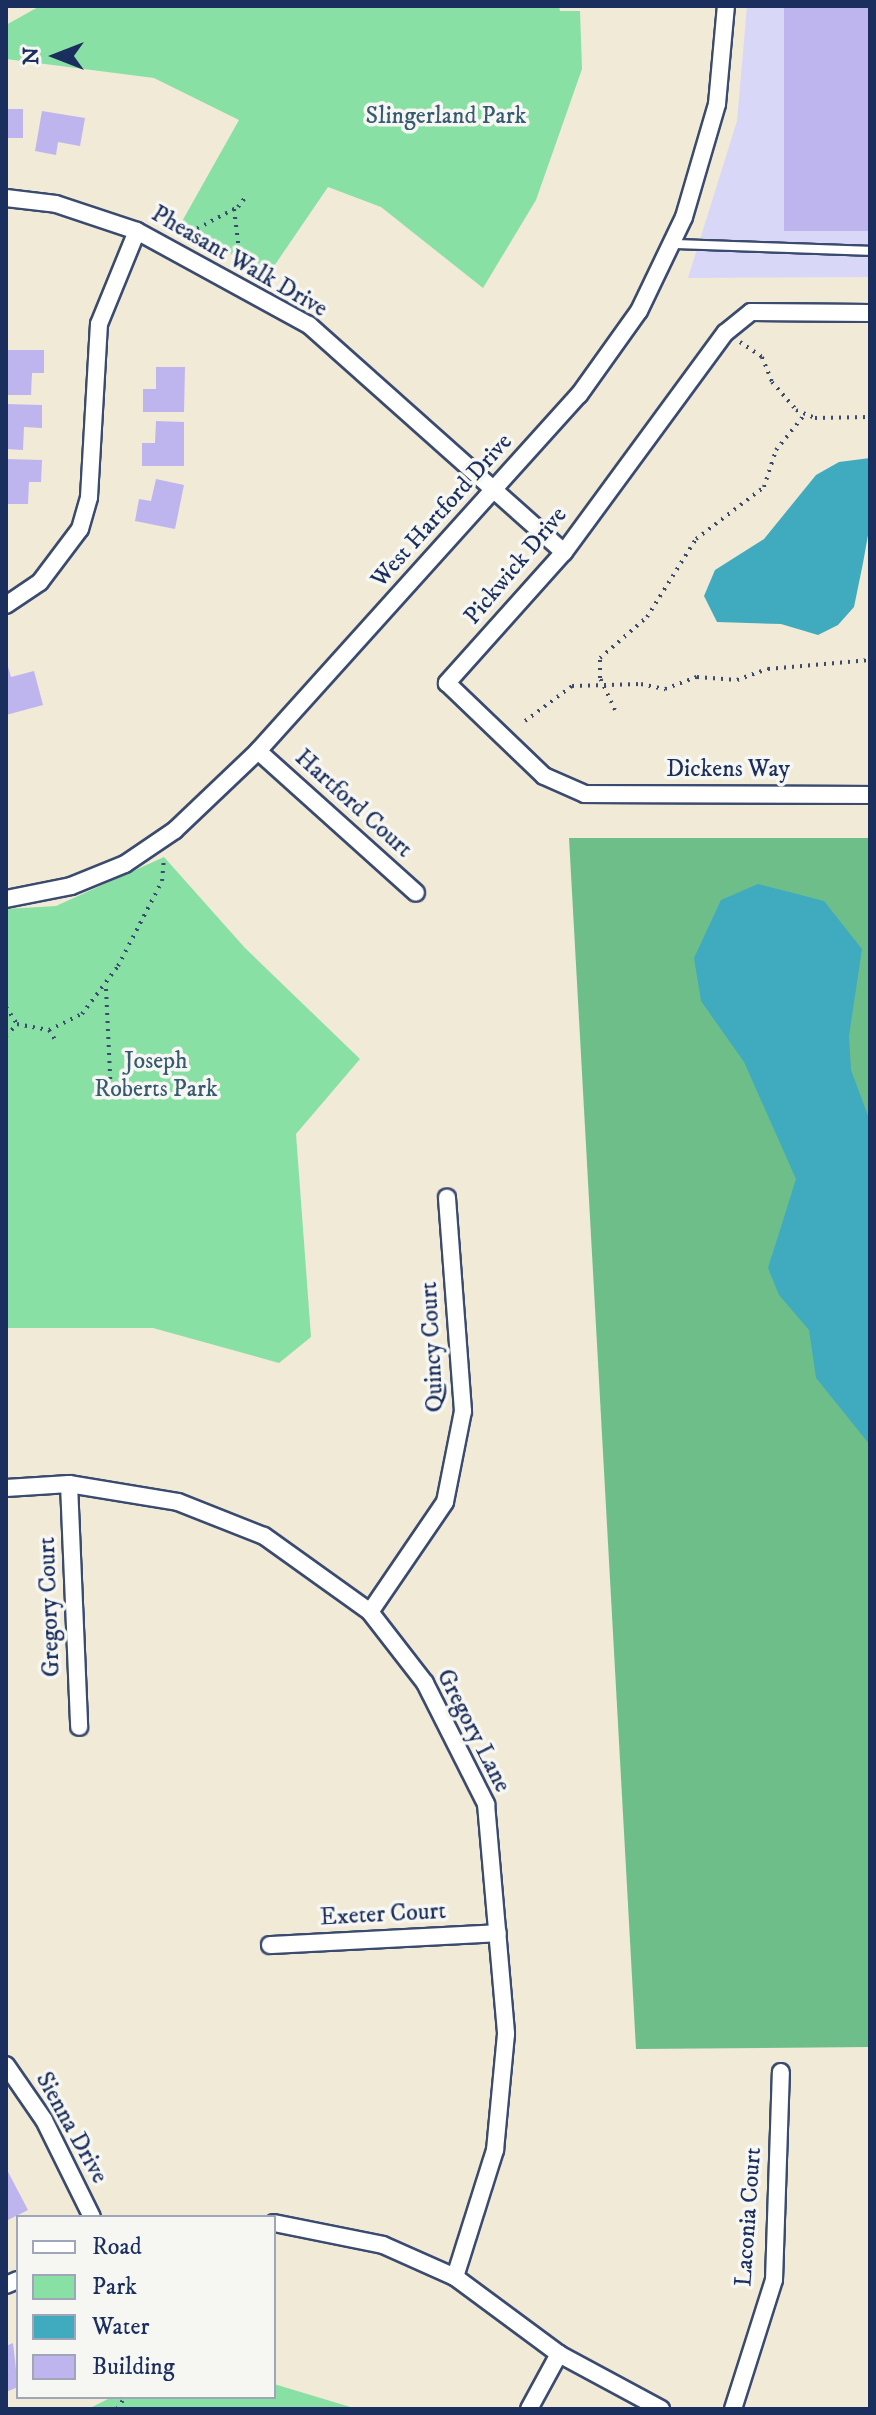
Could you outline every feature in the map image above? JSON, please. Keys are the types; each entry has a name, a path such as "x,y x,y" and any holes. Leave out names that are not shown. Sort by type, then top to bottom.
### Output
{"street":[{"name":"West Hartford Drive","path":"6,899 71,886 125,864 164,839 258,751 611,353 673,244 717,104 726,6"},
{"name":"Pheasant Walk Drive","path":"6,198 56,204 137,231 309,325 564,552"},
{"path":"6,605 40,582 80,529 89,497 99,324 137,231"},
{"path":"725,333 751,312 870,313"},
{"name":"Pickwick Drive","path":"585,794 544,776 447,683 564,552 725,333"},
{"name":"Hartford Court","path":"258,751 416,893"},
{"name":"Dickens Way","path":"585,794 870,795"},
{"name":"Quincy Court","path":"370,1612 445,1502 463,1411 447,1198"},
{"name":"Gregory Lane","path":"6,1488 69,1484 178,1502 264,1536 370,1612 425,1683 486,1804 506,2034 495,2150 455,2277"},
{"name":"Gregory Court","path":"69,1484 79,1727"},
{"name":"Exeter Court","path":"270,1945 498,1933"},
{"name":"Sienna Drive","path":"6,2065 44,2120 91,2215"},
{"name":"Laconia Court","path":"733,2409 774,2280 781,2072"},
{"path":"276,2223 383,2245 455,2277 559,2354 661,2409"},
{"path":"529,2409 559,2354"}],"lane":[{"path":"673,244 870,251"}],"path":[{"path":"166,245 234,209 247,195"},
{"path":"234,209 243,288"},
{"path":"725,333 762,357 772,382 805,414 870,417"},
{"path":"615,710 604,685 600,658 647,617 696,539 764,487 776,450 805,414"},
{"path":"525,721 572,686 665,689 697,677 737,680 768,669 831,668 870,660"},
{"path":"6,1007 17,1024 49,1030 82,1014 106,987 162,881 164,839"},
{"path":"106,987 111,1095"},
{"path":"6,1036 17,1024"},
{"path":"49,1030 56,1041"}],"shaded area":[{"path":"747,6 870,6 870,277 688,278 737,121"}],"green space":[{"name":"Slingerland Park","path":"40,6 559,6 560,11 580,11 582,69 536,200 483,288 381,207 328,187 268,275 180,225 239,120 154,78 6,59 6,25"},
{"path":"569,838 870,838 870,2047 636,2049"},
{"name":"Joseph Roberts Park","path":"164,857 245,948 360,1059 296,1134 311,1337 279,1363 153,1328 6,1328 6,909 56,906"},
{"path":"276,2385 357,2409 88,2409 108,2399 276,2399"}],"water":[{"path":"870,458 870,524 863,563 854,607 838,625 818,635 781,624 717,622 704,596 715,570 764,539 816,475 839,462"},
{"path":"758,884 824,901 862,949 849,1036 851,1070 870,1121 870,1445 816,1378 809,1330 779,1295 768,1268 796,1179 744,1062 701,1001 694,958 721,900"}],"building":[{"path":"784,6 870,6 870,231 784,231"},
{"path":"6,109 23,109 23,138 6,138"},
{"path":"42,111 85,118 80,146 58,142 56,155 35,151"},
{"path":"6,350 44,350 44,373 32,373 31,395 6,395"},
{"path":"156,367 185,367 184,412 143,412 143,389 156,389"},
{"path":"6,404 42,405 42,428 24,427 23,450 6,449"},
{"path":"156,421 184,422 184,466 142,466 142,443 155,443"},
{"path":"6,459 42,460 41,482 29,482 28,504 6,504"},
{"path":"156,479 184,485 175,529 135,521 139,499 151,501"},
{"path":"6,660 11,677 34,671 43,705 6,715"},
{"path":"6,2168 28,2210 6,2221"},
{"path":"13,2343 16,2388 6,2392 6,2346"}]}
